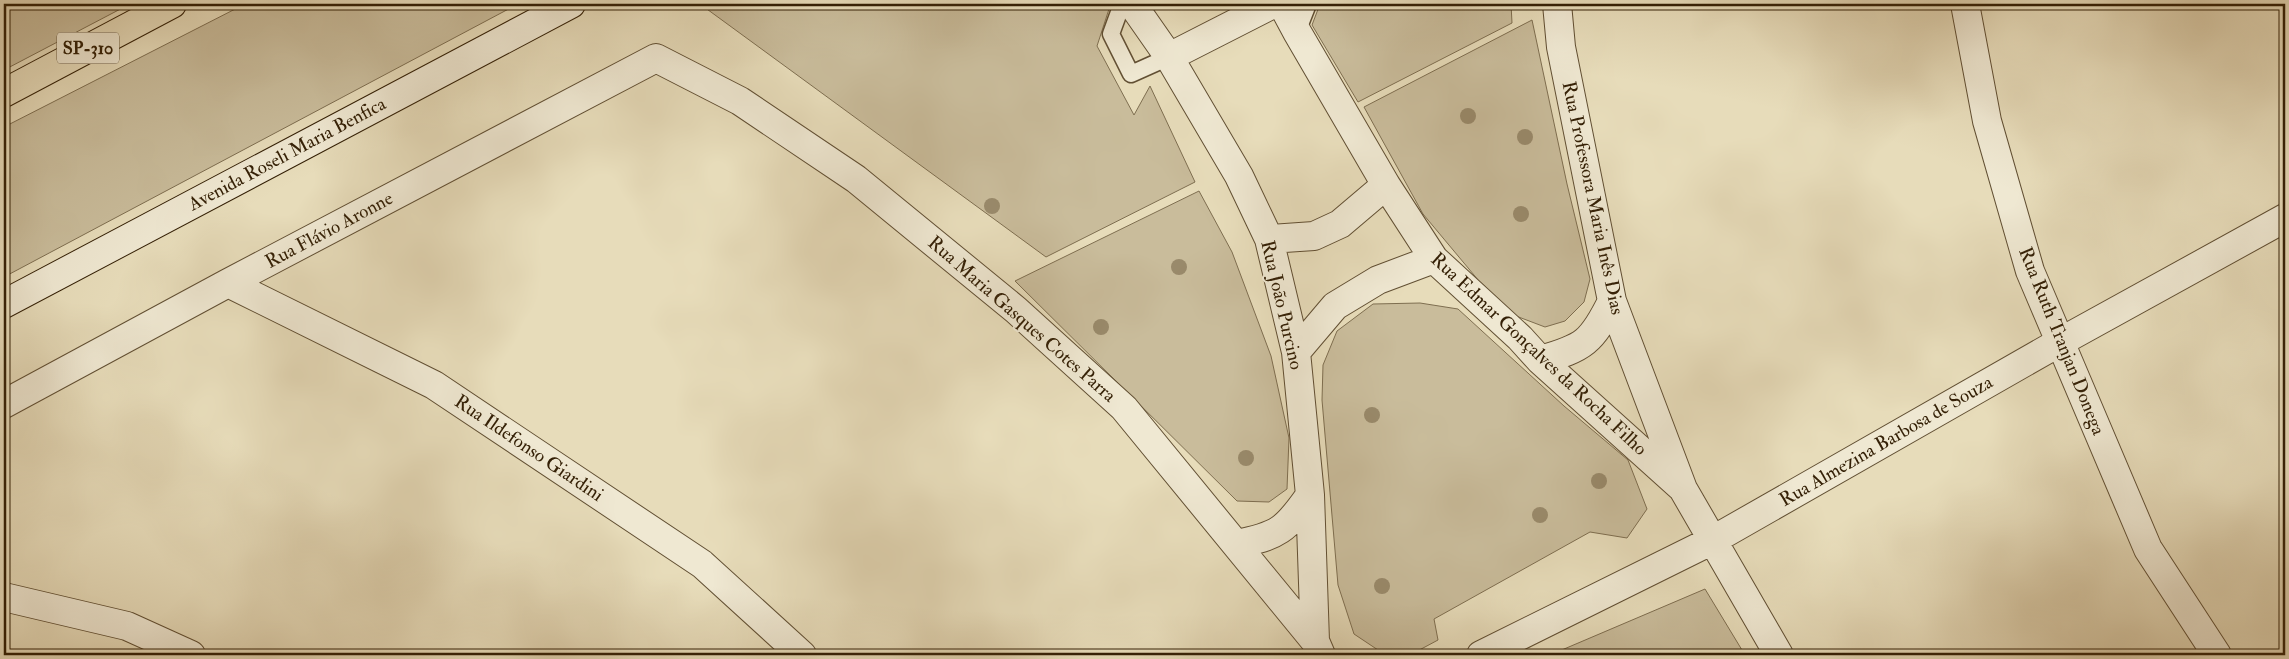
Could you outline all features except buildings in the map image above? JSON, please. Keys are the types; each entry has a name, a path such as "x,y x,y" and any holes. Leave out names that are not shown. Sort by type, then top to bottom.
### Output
{"highway":[{"name":"SP-310","path":"4,93 172,4"}],"street":[{"name":"Avenida Roseli Maria Benfica","path":"4,304 571,4"},
{"name":"Rua João Purcino","path":"1132,4 1169,57 1239,176 1269,239 1296,352 1310,495 1318,648"},
{"path":"1169,57 1273,4"},
{"name":"Rua Edmar Gonçalves da Rocha Filho","path":"1282,4 1386,185 1434,258 1520,338 1540,360 1683,489"},
{"name":"Rua Professora Maria Inês Dias","path":"1557,4 1562,47 1612,301 1683,489 1779,655"},
{"name":"Rua Ruth Tranjan Donega","path":"1965,4 1992,140 2030,272 2148,549 2217,655"},
{"name":"Rua Flávio Aronne","path":"4,404 656,58"},
{"name":"Rua Maria Gasques Cotes Parra","path":"656,58 740,101 856,179 1016,310 1124,408 1236,544 1318,648"},
{"path":"1269,239 1314,236 1340,224 1386,185"},
{"name":"Rua Almezina Barbosa de Souza","path":"1481,655 1713,540 2060,342 2285,218"},
{"path":"1296,352 1335,306 1378,280 1434,258"},
{"name":"Rua Ildefonso Giardini","path":"228,284 434,385 702,564 802,655"},
{"path":"1540,360 1572,352 1598,330 1612,301"},
{"path":"1236,544 1265,539 1291,522 1310,495"},
{"path":"4,597 127,626 191,655"}],"lane":[{"path":"1122,4 1111,34 1131,74 1169,57"},
{"path":"1297,32 1308,4"}],"shaded area":[{"path":"4,4 130,4 4,70"},
{"path":"245,4 518,4 4,277 4,127"},
{"path":"700,4 1108,4 1110,6 1097,46 1134,115 1150,86 1195,182 1046,257"},
{"path":"1320,4 1511,4 1512,23 1358,102 1312,25"},
{"path":"1532,20 1567,184 1590,279 1584,302 1565,321 1545,327 1516,316 1479,281 1423,214 1364,107"},
{"path":"1199,191 1232,252 1271,356 1289,438 1287,489 1269,502 1237,501 1015,281"},
{"path":"1420,303 1458,309 1564,406 1628,460 1647,509 1627,538 1590,532 1434,619 1438,640 1410,655 1393,655 1378,650 1354,634 1338,585 1322,400 1323,365 1337,331 1373,304"},
{"path":"1705,589 1745,655 1550,655"}]}
